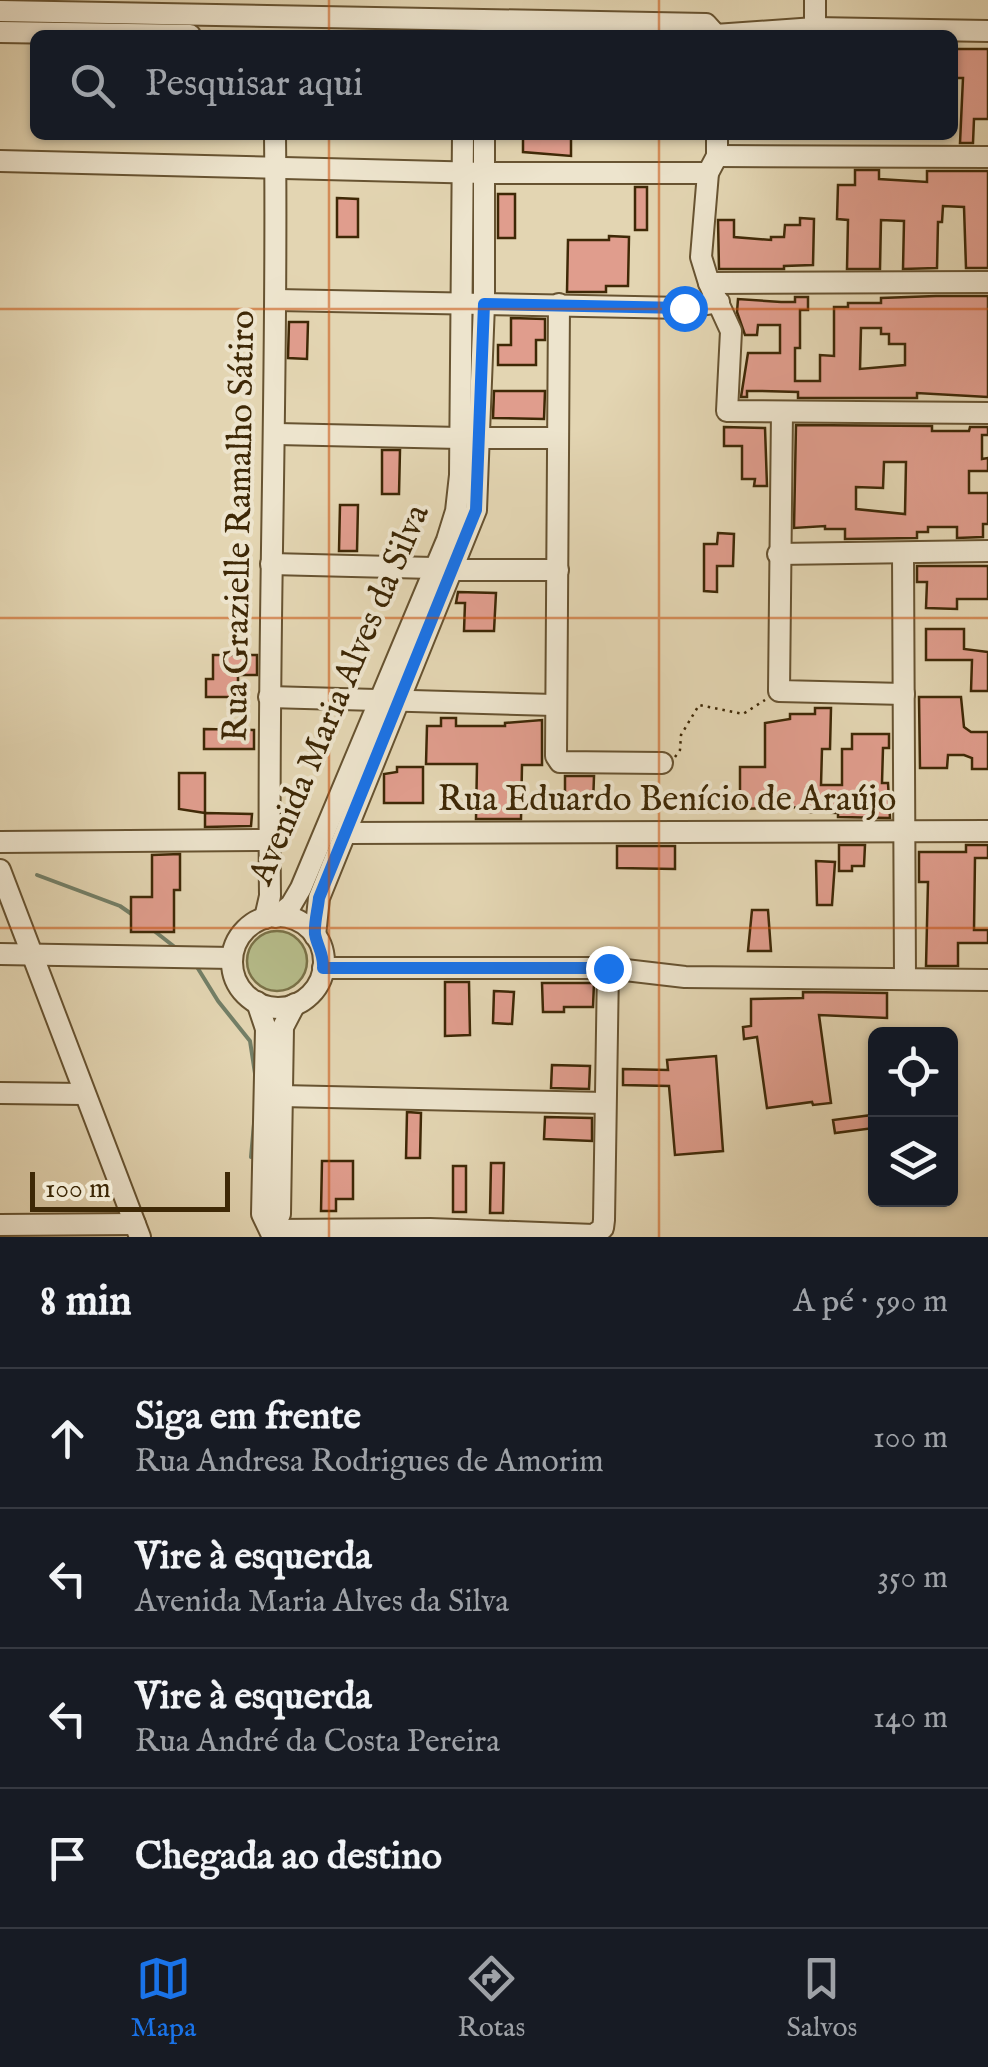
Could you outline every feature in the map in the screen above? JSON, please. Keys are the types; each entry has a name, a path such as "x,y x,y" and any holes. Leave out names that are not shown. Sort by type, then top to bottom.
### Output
{"street":[{"path":"600,28 602,0"},
{"path":"815,28 816,0"},
{"path":"0,11 166,7 274,25 600,28 706,24 711,30"},
{"path":"166,7 183,30"},
{"path":"786,30 930,30"},
{"path":"958,30 988,31"},
{"path":"0,32 30,32"},
{"name":"Rua Grazielle Ramalho Sátiro","path":"271,918 270,564 276,434 276,140"},
{"name":"Avenida Maria Alves da Silva","path":"463,140 473,304"},
{"name":"Avenida Maria Alves da Silva","path":"271,918 291,905 301,888 389,702 444,569 476,510 471,438 473,304 484,140"},
{"path":"0,161 484,173 714,155 988,158"},
{"path":"714,155 701,257 730,331 727,411 988,414"},
{"path":"709,283 988,282"},
{"path":"276,300 684,308 720,302"},
{"path":"559,304 556,756 560,762 662,763"},
{"path":"782,412 779,691 904,694"},
{"path":"276,434 558,438"},
{"path":"778,554 988,550"},
{"path":"902,554 905,978"},
{"path":"270,564 558,570"},
{"path":"270,697 554,705"},
{"name":"Avenida Maria Alves da Silva","path":"315,936 319,898 346,832 389,702"},
{"name":"Rua Eduardo Benício de Araújo","path":"346,832 988,830"},
{"path":"0,842 269,840"},
{"path":"0,870 137,1230 0,1225"},
{"path":"256,1002 276,1008 295,1004 318,984 323,968 321,947 315,936 296,920 271,918 249,926 240,936 232,958 236,982 256,1002 266,1029 262,1214 272,1234"},
{"path":"0,954 232,958"},
{"path":"323,968 608,968 685,977 988,980"},
{"path":"272,1234 430,1229 594,1235 603,1228 608,968"},
{"path":"272,1234 280,1214 283,1027 295,1004"},
{"path":"0,1094 84,1094"},
{"path":"281,1096 604,1103"}],"path":[{"path":"662,763 678,755 681,735 699,706 743,714 779,691"}],"green space":[{"path":"277,931 298,940 307,961 298,982 277,991 256,982 247,961 256,940"}],"building":[{"path":"958,49 988,49 988,119 974,119 973,143 960,143 963,78 958,78"},
{"path":"523,140 571,140 571,156 523,152"},
{"path":"855,170 879,170 879,179 927,182 927,171 988,171 988,268 966,268 964,207 943,206 942,222 938,222 937,268 903,269 904,221 881,220 880,269 847,269 848,220 837,219 838,185 855,185"},
{"path":"635,187 647,187 647,230 635,230"},
{"path":"498,194 515,194 515,238 498,238"},
{"path":"337,198 358,199 358,237 337,237"},
{"path":"800,218 814,219 813,265 719,269 718,220 734,220 734,237 771,240 784,237 785,225 800,225"},
{"path":"609,236 629,237 628,286 606,286 606,292 567,292 568,240 609,240"},
{"path":"988,296 988,397 917,393 917,398 798,398 798,392 747,391 747,397 741,397 748,353 780,353 780,325 758,325 757,335 745,335 737,312 738,299 795,302 795,297 808,297 808,310 800,310 795,381 820,381 820,355 834,356 834,307 881,303 881,298","holes":["861,328 881,328 881,334 889,334 889,344 905,344 905,365 860,369"]},
{"path":"511,318 545,319 545,340 536,340 536,365 498,365 498,345 511,345"},
{"path":"289,322 308,322 307,359 288,358"},
{"path":"494,391 545,391 544,419 493,418"},
{"path":"796,425 932,426 932,431 988,427 988,435 982,435 982,459 988,458 988,471 969,471 969,493 988,493 988,524 983,524 983,537 957,538 957,527 928,527 928,532 917,532 917,538 845,539 845,529 794,528","holes":["884,462 906,462 905,514 856,509 856,487 883,488"]},
{"path":"724,427 765,428 767,486 754,486 755,479 742,479 742,446 724,446"},
{"path":"382,450 400,450 399,494 382,494"},
{"path":"340,505 358,505 357,551 339,551"},
{"path":"718,533 734,534 733,566 717,566 717,592 704,591 704,544 717,544"},
{"path":"917,566 988,566 988,599 957,599 957,609 926,608 927,582 917,582"},
{"path":"458,592 496,593 494,631 464,631 465,603 456,603"},
{"path":"926,629 964,629 964,649 988,652 988,691 971,691 972,660 926,660"},
{"path":"213,655 257,655 257,675 238,675 238,697 206,697 206,679 213,679"},
{"path":"919,697 961,697 964,727 971,732 988,732 988,769 972,769 972,758 964,755 948,755 947,768 920,768"},
{"path":"815,708 831,708 830,749 822,749 821,785 842,785 842,749 852,749 852,734 889,734 889,748 883,748 882,783 888,783 890,818 838,817 838,813 804,812 804,807 740,809 740,767 765,767 765,723 790,719 790,714 815,714"},
{"path":"441,718 456,718 456,726 505,726 542,720 542,765 522,765 521,819 476,819 477,764 426,764 427,726 441,726"},
{"path":"204,729 254,730 254,749 204,749"},
{"path":"397,767 423,767 423,803 384,803 384,774 397,772"},
{"path":"179,773 205,773 205,813 179,809"},
{"path":"565,776 594,776 593,805 565,810"},
{"path":"205,813 252,814 251,826 205,827"},
{"path":"839,845 865,845 864,866 839,871"},
{"path":"966,845 988,845 988,858 975,858 974,930 988,930 988,943 958,943 958,966 926,966 928,882 919,882 919,852 966,852"},
{"path":"617,846 675,846 675,869 617,868"},
{"path":"180,854 180,890 174,890 174,932 131,932 131,897 152,897 152,855"},
{"path":"816,861 835,862 832,905 817,905"},
{"path":"752,910 768,910 771,951 748,951"},
{"path":"445,982 469,982 470,1035 445,1036"},
{"path":"542,983 594,983 593,1007 543,1012"},
{"path":"494,991 514,992 512,1024 493,1023"},
{"path":"803,992 887,993 887,1018 819,1015 831,1103 767,1108 757,1037 744,1039 743,1027 751,1026 751,999 803,998"},
{"path":"716,1056 723,1151 675,1155 669,1086 623,1085 623,1069 668,1070 667,1060"},
{"path":"552,1065 590,1066 589,1089 551,1088"},
{"path":"407,1112 421,1113 420,1158 406,1158"},
{"path":"868,1116 868,1129 835,1133 833,1120"},
{"path":"545,1117 592,1118 592,1141 544,1139"},
{"path":"322,1161 353,1161 353,1199 336,1199 336,1211 321,1211"},
{"path":"491,1163 504,1163 503,1213 490,1213"},
{"path":"453,1166 466,1166 466,1212 453,1212"}],"waterway":[{"path":"37,875 120,906 133,915"},
{"path":"153,930 176,948"},
{"path":"197,967 250,1041 256,1080"},
{"path":"251,1157 254,1124"}],"route":[{"path":"608,968 323,968 321,947 315,936 316,919 319,898 476,510 484,304 684,308"}]}
